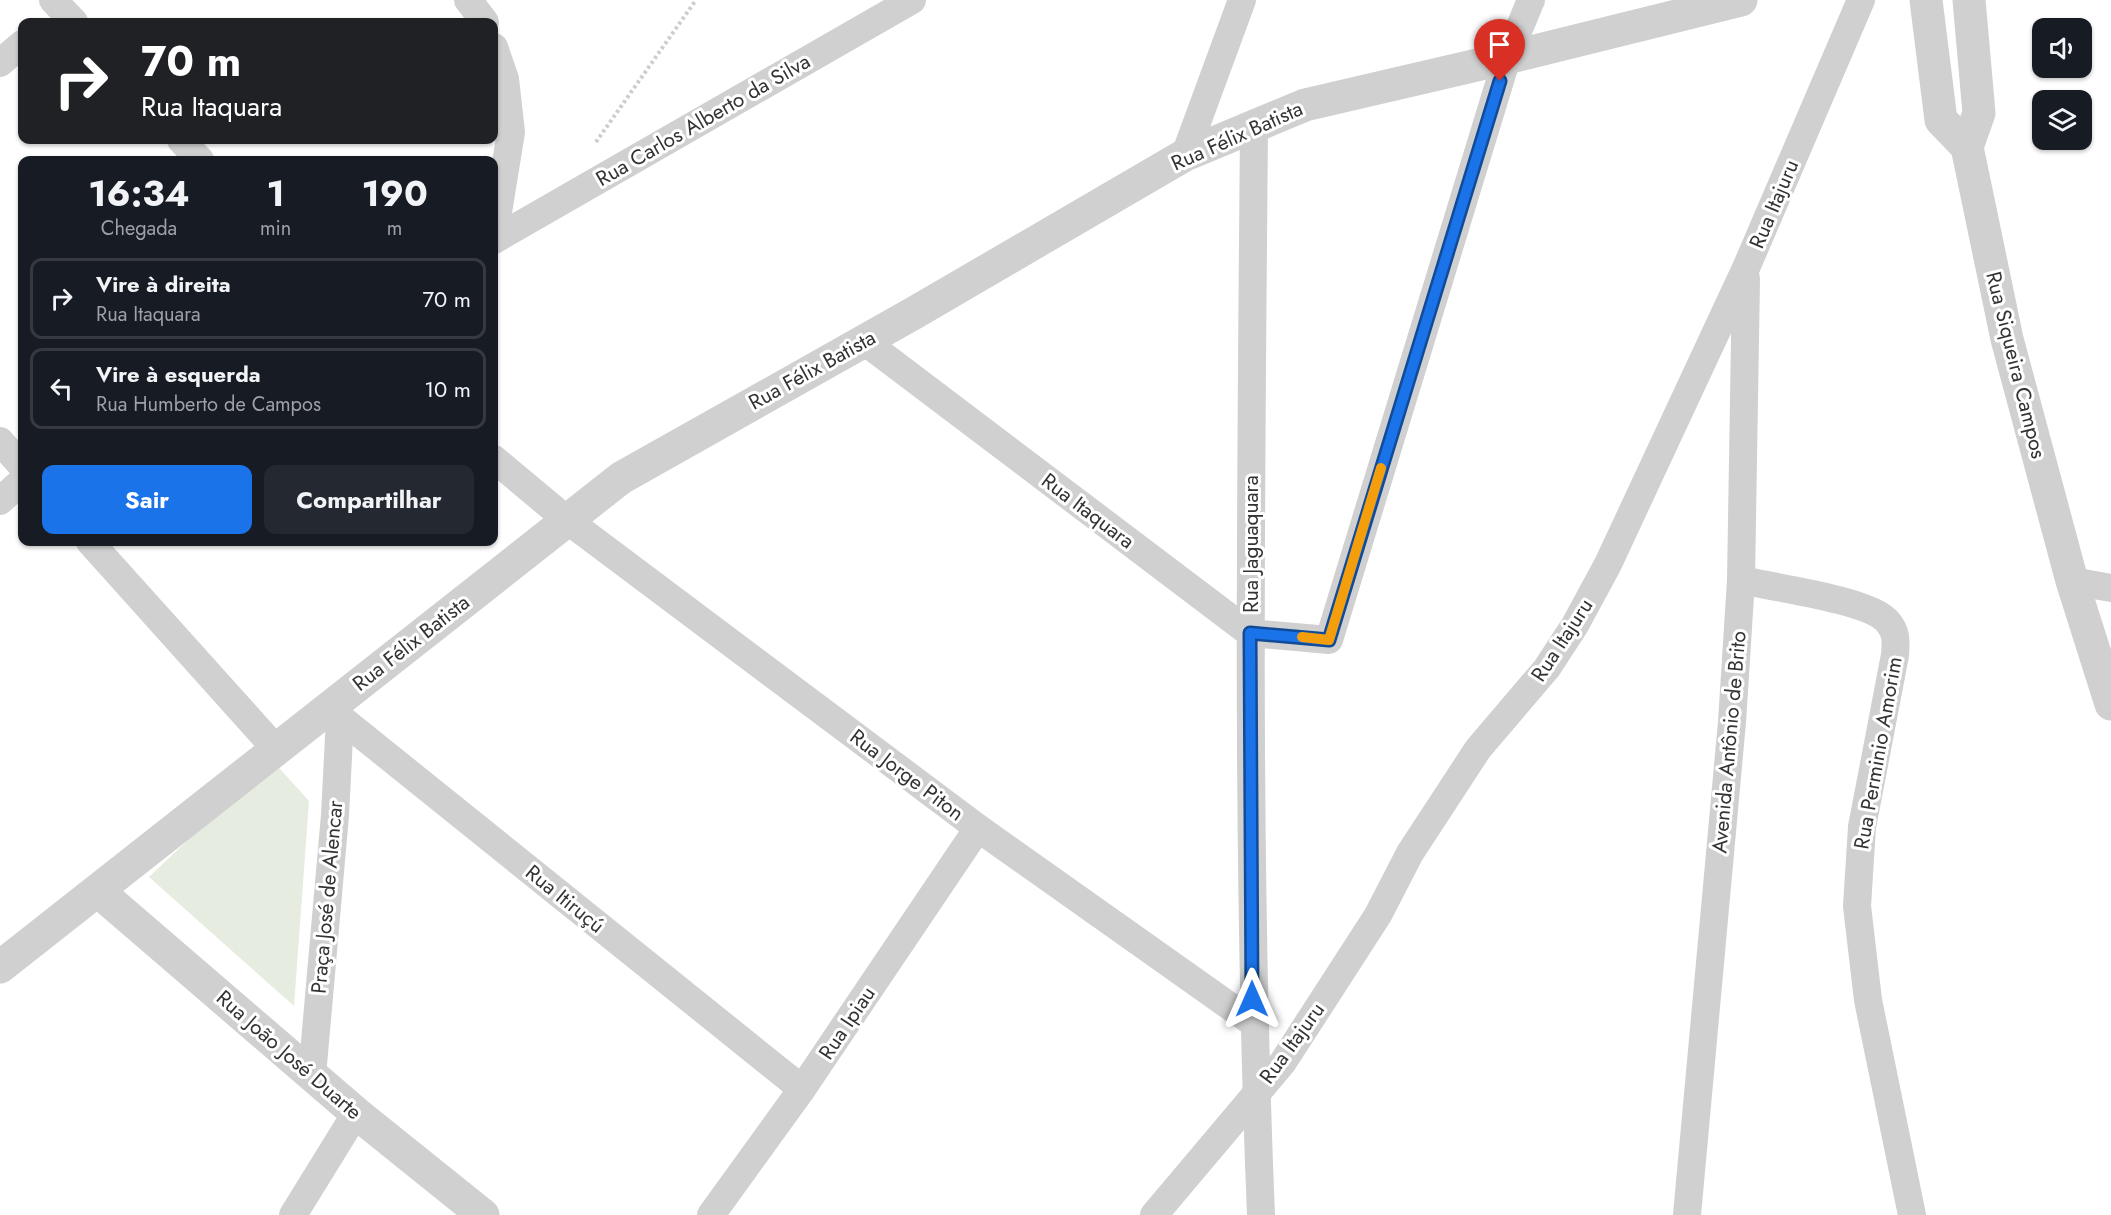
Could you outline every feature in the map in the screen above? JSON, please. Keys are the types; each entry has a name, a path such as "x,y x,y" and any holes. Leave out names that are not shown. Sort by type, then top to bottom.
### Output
{"street":[{"path":"468,0 482,18"},
{"name":"Rua Carlos Alberto da Silva","path":"498,237 912,0"},
{"path":"1185,154 1242,0"},
{"path":"1250,633 1329,640 1507,58 1531,0"},
{"name":"Rua Félix Batista","path":"0,967 276,749 334,713 621,478 864,341 1185,154 1305,105 1741,0"},
{"name":"Rua Itajuru","path":"1154,1215 1282,1062 1378,915 1410,853 1478,749 1546,668 1575,625 1608,564 1746,268 1861,0"},
{"path":"1926,0 1941,120 1967,147 1979,113 1970,0"},
{"path":"0,63 18,47"},
{"path":"498,59 505,79 511,132 498,214"},
{"name":"Rua Jaguaquara","path":"1254,126 1250,633 1252,1022 1261,1215"},
{"path":"185,144 196,156"},
{"name":"Rua Siqueira Campos","path":"1967,147 2007,339 2072,581 2111,704"},
{"name":"Avenida Antônio de Brito","path":"1687,1215 1732,722 1741,580 1746,268"},
{"name":"Rua Itaquara","path":"864,341 1250,633"},
{"path":"0,441 18,461"},
{"name":"Rua Jorge Piton","path":"498,462 567,520 978,828 1252,1022"},
{"path":"0,501 18,485"},
{"path":"94,546 276,749"},
{"name":"Rua Perminio Amorim","path":"1741,580 1864,607 1886,619 1896,634 1895,655 1862,827 1857,906 1868,999 1912,1215"},
{"path":"2072,581 2111,588"},
{"name":"Praça José de Alencar","path":"312,1076 335,815 334,713"},
{"name":"Rua Itiruçú","path":"334,713 802,1089"},
{"name":"Rua Ipiau","path":"711,1215 802,1089 978,828"},
{"name":"Rua João José Duarte","path":"98,891 312,1076 483,1215"},
{"path":"293,1215 356,1113"}],"path":[{"path":"589,152 696,0"}],"shaded area":[{"path":"272,760 309,801 294,1006 149,877"}],"slow traffic":[{"path":"1302,637 1329,640 1381,468"}],"route":[{"path":"1252,999 1250,633 1329,640 1500,81"}]}
